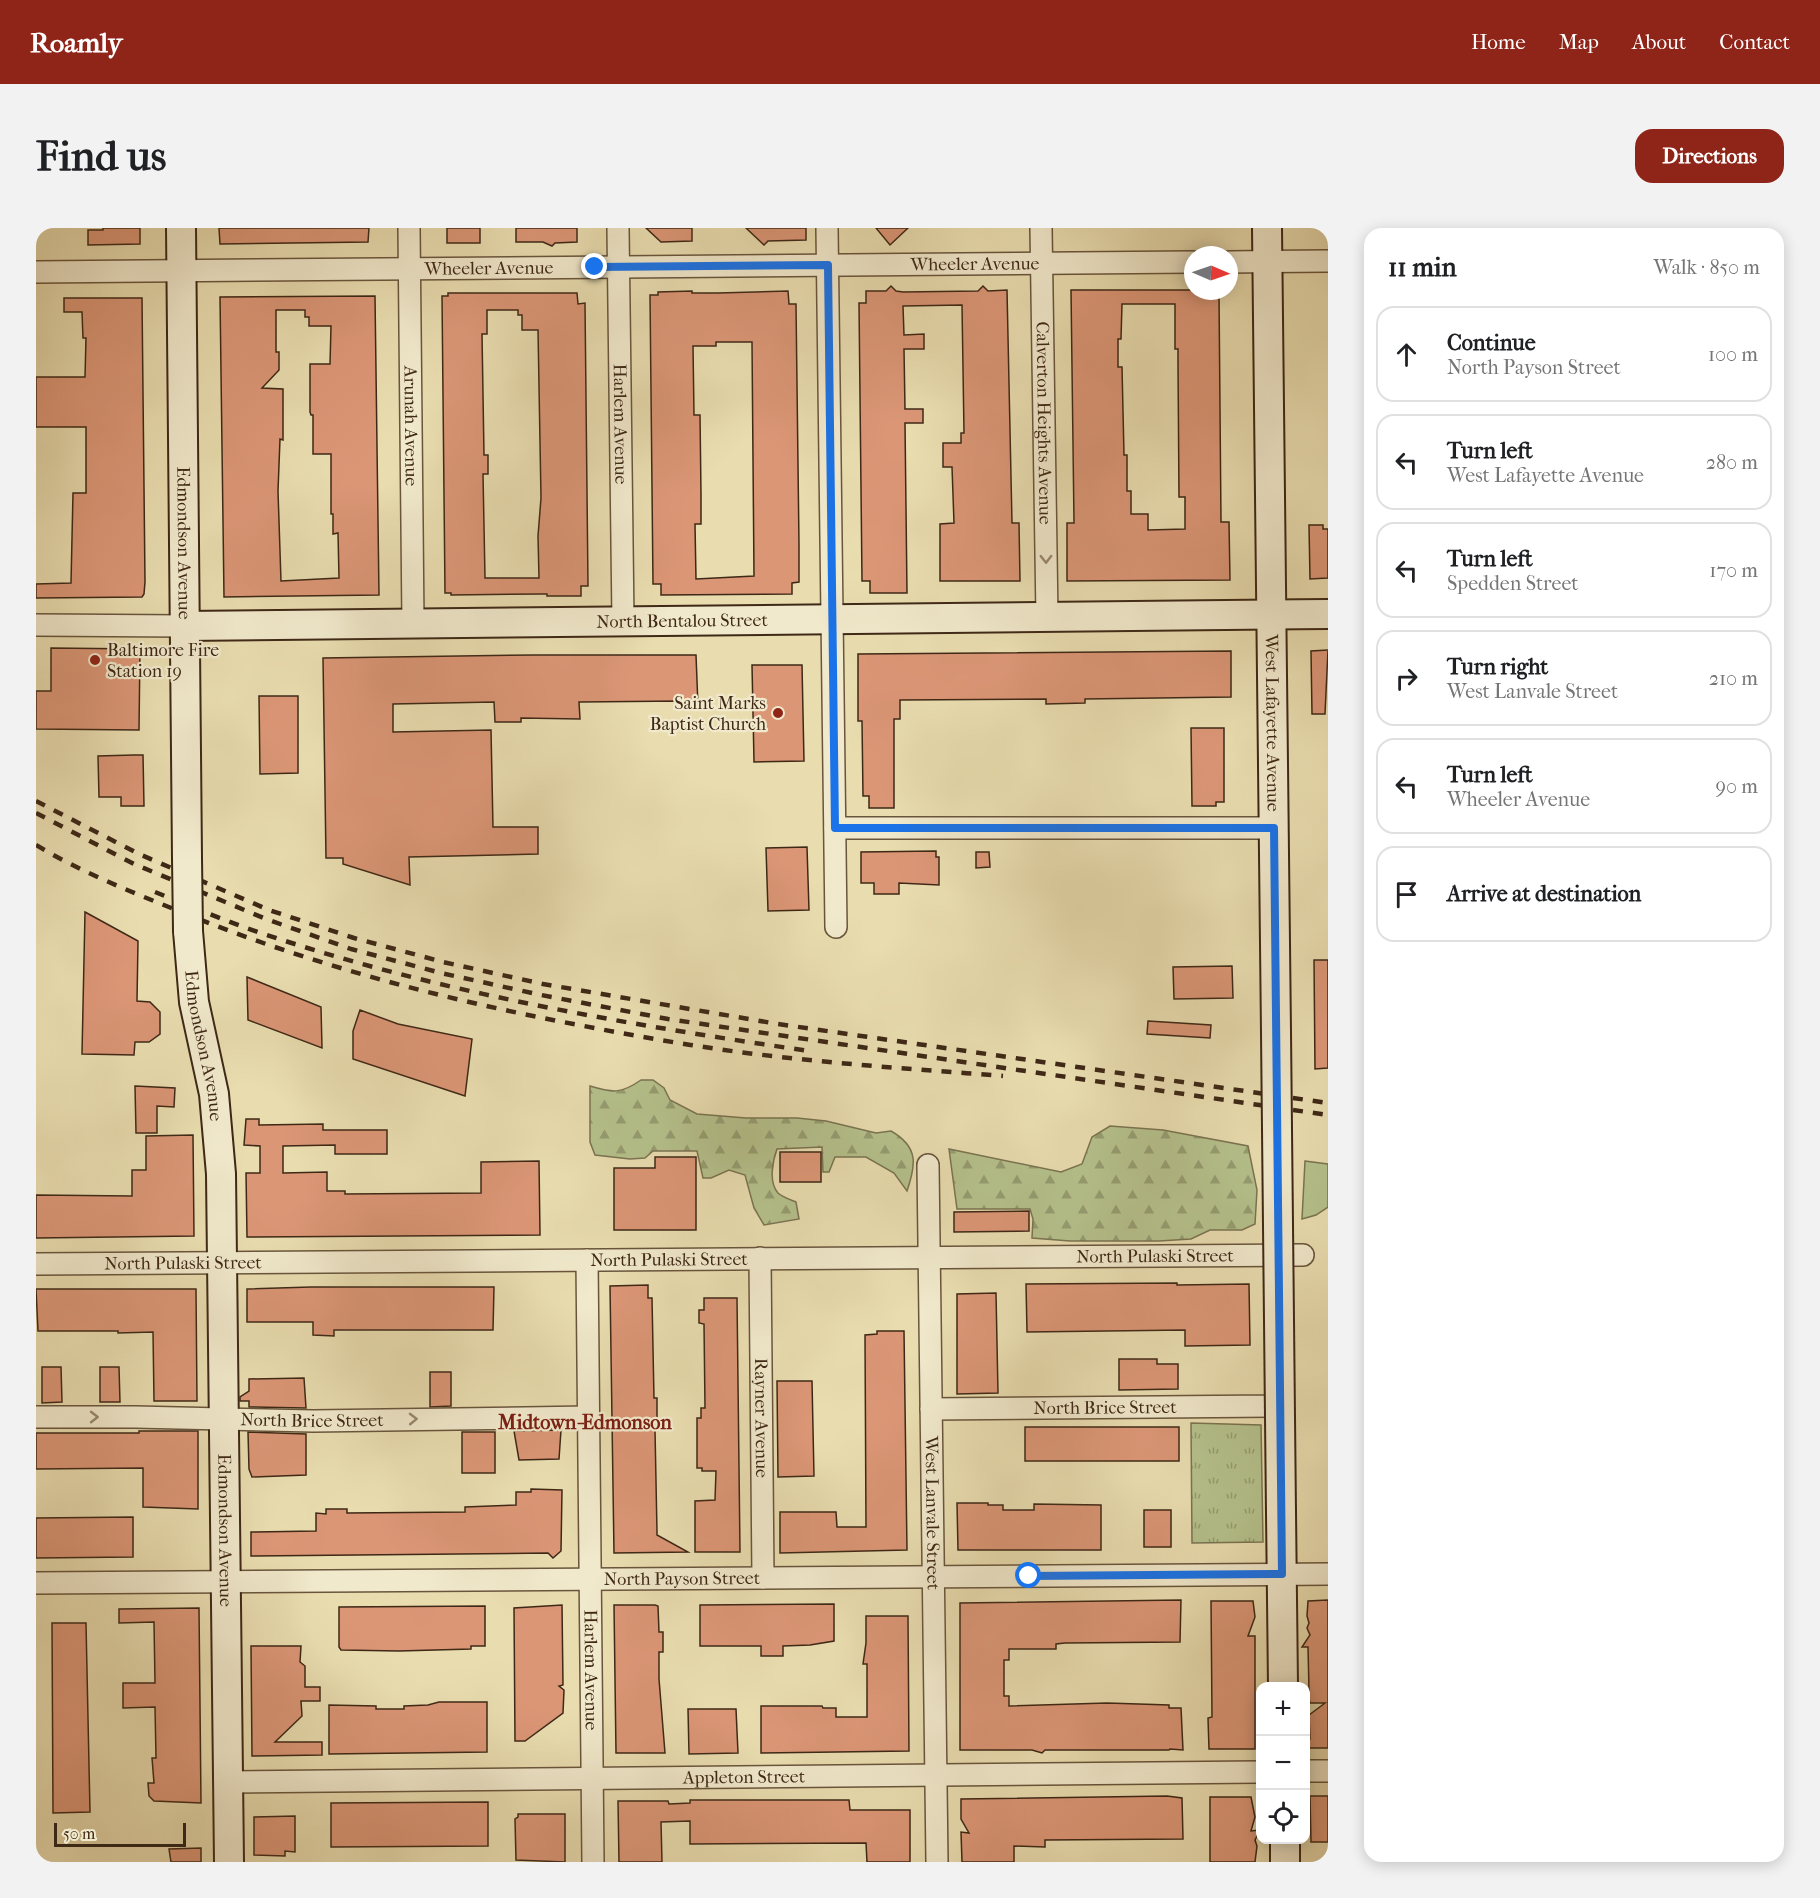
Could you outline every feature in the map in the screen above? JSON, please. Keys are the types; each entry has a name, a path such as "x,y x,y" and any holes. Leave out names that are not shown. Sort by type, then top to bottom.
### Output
{"main road":[{"name":"Edmondson Avenue","path":"181,228 188,931 192,984 210,1069 218,1126 229,1862"},
{"name":"West Lafayette Avenue","path":"1267,228 1283,1682"},
{"name":"North Bentalou Street","path":"184,626 1328,614"},
{"path":"1284,1844 1285,1862"}],"street":[{"name":"Arunah Avenue","path":"409,228 413,623"},
{"name":"Harlem Avenue","path":"618,228 623,621"},
{"path":"827,228 836,927"},
{"name":"Calverton Heights Avenue","path":"1041,228 1047,617"},
{"path":"1238,262 1328,261"},
{"name":"Wheeler Avenue","path":"36,272 1184,262"},
{"name":"North Bentalou Street","path":"36,625 184,626"},
{"path":"835,828 1274,828"},
{"name":"West Lanvale Street","path":"928,1165 937,1862"},
{"name":"North Pulaski Street","path":"36,1264 1303,1254"},
{"name":"North Brice Street","path":"931,1409 1280,1406 1278,1255"},
{"name":"Rayner Avenue","path":"760,1258 763,1578"},
{"name":"Harlem Avenue","path":"587,1260 593,1862"},
{"name":"North Brice Street","path":"36,1417 313,1421 589,1417"},
{"name":"North Payson Street","path":"36,1583 1328,1574"},
{"path":"1310,1771 1328,1771"},
{"name":"Appleton Street","path":"228,1782 1256,1772"}],"green space":[{"path":"641,1080 653,1080 664,1088 670,1100 697,1114 746,1118 797,1118 826,1121 876,1133 891,1131 907,1143 913,1157 907,1191 894,1173 866,1157 835,1157 829,1172 823,1172 822,1147 777,1149 773,1165 773,1183 780,1194 796,1202 799,1219 764,1225 754,1208 745,1175 729,1170 711,1178 703,1178 697,1151 653,1151 645,1158 630,1159 595,1155 590,1142 590,1086 617,1091 628,1088"},
{"path":"1110,1126 1163,1130 1248,1146 1257,1190 1255,1224 1242,1230 1210,1230 1191,1239 1070,1241 1032,1238 1033,1219 1030,1209 957,1209 949,1149 1061,1172 1082,1164 1092,1137"},
{"path":"1305,1161 1328,1164 1328,1207 1316,1215 1302,1219"},
{"path":"1191,1423 1261,1425 1263,1542 1192,1543"}],"building":[{"path":"103,228 140,228 140,244 88,245 88,230 103,230"},
{"path":"219,228 369,228 368,242 220,244"},
{"path":"447,228 480,228 480,243 447,243"},
{"path":"516,228 577,228 577,242 555,243 552,246 543,242 516,242"},
{"path":"646,228 692,228 692,241 661,242"},
{"path":"746,228 806,228 806,240 768,241 764,245"},
{"path":"876,228 908,228 890,245"},
{"path":"891,286 896,291 903,292 978,291 983,286 988,291 1007,290 1012,523 1019,523 1020,581 940,581 940,524 954,523 952,467 943,467 943,443 961,443 961,433 964,433 962,305 903,306 904,335 924,334 924,349 904,349 905,409 923,409 923,423 905,423 907,593 870,593 870,581 862,581 859,303 866,303 866,291 886,291"},
{"path":"1071,290 1184,290 1184,300 1219,300 1221,522 1229,522 1230,580 1067,581 1067,523 1074,523","holes":["1122,304 1175,304 1175,349 1178,349 1179,497 1185,497 1185,529 1148,530 1148,514 1131,514 1131,491 1127,491 1122,367 1118,367"]},
{"path":"788,291 789,304 796,304 799,582 792,583 792,594 661,595 661,584 653,584 650,295 658,295 658,292","holes":["716,342 752,342 754,576 696,579 695,524 701,524 700,415 694,415 693,346 716,346"]},
{"path":"448,293 577,293 578,304 585,303 588,586 581,586 581,596 451,595 451,593 445,593 442,296 448,296","holes":["487,310 518,310 518,315 522,315 522,330 538,330 541,498 538,536 539,578 485,578 483,474 488,474 488,455 484,455 482,334 487,334"]},
{"path":"375,296 379,595 224,597 220,297","holes":["276,310 305,310 305,317 309,317 309,326 331,326 330,364 310,364 310,412 313,415 313,454 331,454 331,514 333,514 333,534 338,533 339,578 281,581 278,491 280,439 283,440 283,389 262,388 279,370 279,352 276,352"]},
{"path":"64,298 142,298 145,582 142,597 36,598 36,584 71,583 73,493 86,493 86,427 36,427 36,377 85,377 86,338 83,338 82,312 64,312"},
{"path":"1309,525 1323,525 1323,529 1328,529 1328,578 1310,579"},
{"path":"51,648 140,649 139,730 36,729 36,691 51,691"},
{"path":"1328,650 1325,714 1312,714 1311,651"},
{"path":"1231,651 1231,697 1085,699 1085,703 1046,704 1046,699 900,700 900,719 894,719 894,808 869,808 869,796 863,796 862,721 858,721 858,654"},
{"path":"696,655 698,706 682,706 682,701 579,702 580,719 521,718 521,722 495,722 494,702 393,704 393,732 491,730 493,827 538,827 538,854 409,857 410,885 343,864 343,858 326,858 323,658"},
{"name":"Saint Marks Baptist Church","path":"752,665 802,665 804,761 754,762"},
{"path":"259,696 298,696 298,773 260,774"},
{"path":"1191,728 1224,728 1224,802 1216,802 1216,806 1192,806"},
{"path":"143,755 144,806 121,806 121,797 99,797 98,756"},
{"path":"807,847 809,910 768,911 766,848"},
{"path":"936,851 936,857 939,857 939,885 899,883 899,894 874,894 874,883 861,883 861,852"},
{"path":"976,852 989,852 990,867 976,868"},
{"path":"85,912 138,941 137,1001 150,1002 160,1012 160,1034 149,1042 135,1042 134,1055 82,1054"},
{"path":"1314,960 1328,960 1328,1068 1315,1069"},
{"path":"1232,966 1233,998 1174,999 1173,967"},
{"path":"247,977 321,1007 322,1048 248,1020"},
{"path":"360,1010 398,1024 472,1039 465,1096 353,1059 353,1031"},
{"path":"1148,1021 1211,1025 1210,1038 1147,1034"},
{"path":"135,1086 175,1088 174,1107 157,1106 157,1133 136,1133"},
{"path":"246,1119 259,1119 259,1125 323,1124 323,1130 387,1130 387,1154 335,1154 335,1145 283,1146 283,1173 327,1172 327,1191 345,1191 345,1194 481,1193 481,1162 539,1161 540,1235 247,1237 246,1173 260,1173 260,1146 244,1145"},
{"path":"193,1135 194,1236 36,1238 36,1195 132,1196 132,1170 146,1170 146,1136"},
{"path":"780,1152 821,1152 821,1182 780,1182"},
{"path":"655,1157 696,1157 696,1230 614,1230 614,1168 655,1168"},
{"path":"1029,1211 1029,1231 954,1232 954,1212"},
{"path":"1177,1283 1177,1285 1249,1284 1250,1345 1185,1346 1185,1330 1027,1332 1026,1284"},
{"path":"648,1285 648,1298 652,1298 654,1398 657,1398 657,1430 655,1430 657,1535 688,1552 614,1553 610,1286"},
{"path":"494,1287 493,1330 334,1330 334,1336 313,1335 313,1322 247,1322 247,1289"},
{"path":"36,1289 196,1289 197,1401 154,1401 153,1332 38,1331"},
{"path":"996,1293 998,1393 957,1394 957,1294"},
{"path":"704,1298 737,1298 740,1552 695,1552 695,1501 715,1500 716,1471 702,1471 702,1468 697,1468 697,1418 701,1418 701,1408 705,1408 704,1324 699,1323 699,1310 704,1310"},
{"path":"877,1331 904,1331 907,1550 780,1553 780,1512 836,1512 837,1527 866,1527 865,1335 877,1334"},
{"path":"1119,1359 1157,1359 1157,1364 1178,1364 1178,1389 1119,1390"},
{"path":"42,1367 61,1367 62,1402 42,1403"},
{"path":"100,1367 119,1367 120,1402 100,1402"},
{"path":"430,1372 451,1372 451,1406 430,1407"},
{"path":"304,1378 306,1408 249,1407 249,1401 240,1401 240,1397 249,1391 249,1379"},
{"path":"777,1381 812,1381 814,1476 778,1477"},
{"path":"1025,1427 1179,1427 1179,1461 1025,1461"},
{"path":"561,1430 559,1459 519,1460 514,1431"},
{"path":"139,1431 198,1431 198,1509 143,1507 143,1468 36,1469 36,1433 139,1433"},
{"path":"248,1432 306,1434 306,1475 252,1477 249,1469"},
{"path":"462,1432 495,1432 495,1473 462,1473"},
{"path":"531,1489 562,1490 561,1551 553,1558 548,1553 251,1556 251,1532 316,1531 316,1513 326,1514 326,1509 347,1509 347,1513 465,1512 465,1507 516,1505 516,1492 531,1492"},
{"path":"957,1503 1003,1505 1003,1510 1034,1510 1034,1504 1101,1505 1101,1550 958,1550"},
{"path":"1144,1510 1171,1510 1171,1547 1144,1547"},
{"path":"133,1517 133,1557 36,1558 36,1518"},
{"path":"1181,1600 1180,1642 1065,1643 1056,1644 1056,1649 1009,1649 1009,1660 1004,1660 1004,1696 1009,1696 1009,1706 1107,1703 1169,1705 1169,1708 1181,1708 1183,1750 1045,1750 1042,1753 1032,1750 960,1750 960,1603"},
{"path":"1328,1600 1328,1748 1310,1748 1310,1714 1325,1703 1310,1703 1308,1647 1302,1647 1310,1635 1307,1628 1309,1623 1308,1601"},
{"path":"1211,1601 1253,1601 1255,1617 1248,1636 1255,1636 1255,1749 1209,1749 1208,1718 1212,1717"},
{"path":"834,1604 834,1641 783,1646 783,1656 761,1656 761,1646 700,1646 700,1605"},
{"path":"562,1605 563,1685 559,1686 564,1690 563,1713 525,1741 515,1741 514,1608"},
{"path":"614,1605 658,1606 659,1632 663,1632 663,1652 659,1652 659,1679 665,1753 616,1753"},
{"path":"485,1606 485,1646 471,1646 471,1649 399,1651 341,1650 339,1647 339,1607"},
{"path":"199,1608 201,1803 154,1801 149,1796 148,1783 154,1783 152,1758 156,1758 155,1707 123,1708 123,1683 155,1683 154,1622 119,1623 119,1609"},
{"path":"866,1616 908,1616 909,1751 761,1753 761,1706 822,1706 823,1708 836,1708 836,1717 867,1717 867,1664 863,1664"},
{"path":"52,1623 86,1623 90,1812 53,1813"},
{"path":"251,1646 301,1646 300,1662 305,1666 305,1687 320,1687 320,1701 301,1701 302,1716 275,1742 322,1742 322,1755 252,1756"},
{"path":"439,1702 487,1702 487,1752 329,1754 329,1705 404,1709 404,1706"},
{"path":"688,1709 736,1709 738,1753 689,1754"},
{"path":"1167,1796 1182,1798 1183,1839 1045,1840 1045,1847 1014,1846 1014,1862 962,1862 961,1832 969,1833 961,1819 961,1799"},
{"path":"1310,1796 1328,1796 1328,1842 1311,1842"},
{"path":"1210,1797 1251,1797 1255,1817 1251,1831 1256,1830 1257,1846 1255,1862 1210,1862"},
{"path":"690,1800 849,1800 850,1810 910,1810 910,1862 867,1862 866,1843 690,1844 690,1821 661,1822 662,1862 619,1862 618,1801 668,1801 669,1804 690,1803"},
{"path":"488,1802 488,1846 331,1847 331,1803"},
{"path":"518,1814 565,1814 565,1862 516,1860 515,1819"},
{"path":"295,1816 295,1852 285,1851 285,1856 254,1855 254,1817"},
{"path":"201,1848 201,1862 171,1862 169,1849"}],"railway":[{"path":"36,801 139,854 269,910 354,938 443,962 543,984 778,1024 1328,1103"},
{"path":"36,813 134,864 266,919 351,949 441,973 668,1019 1328,1115"},
{"path":"36,845 114,884 243,936 339,968 485,1006 654,1039 725,1050 830,1062 1003,1076"},
{"path":"155,892 261,933 328,954 464,990 601,1018 809,1051"}],"place":[{"name":"Baltimore Fire Station 19","path":"95,660"},
{"name":"Saint Marks Baptist Church","path":"778,713"}],"district":[{"name":"Midtown-Edmonson","path":"585,1422"}],"route":[{"path":"595,267 828,265 835,828 1274,828 1282,1574 1029,1576"}]}
